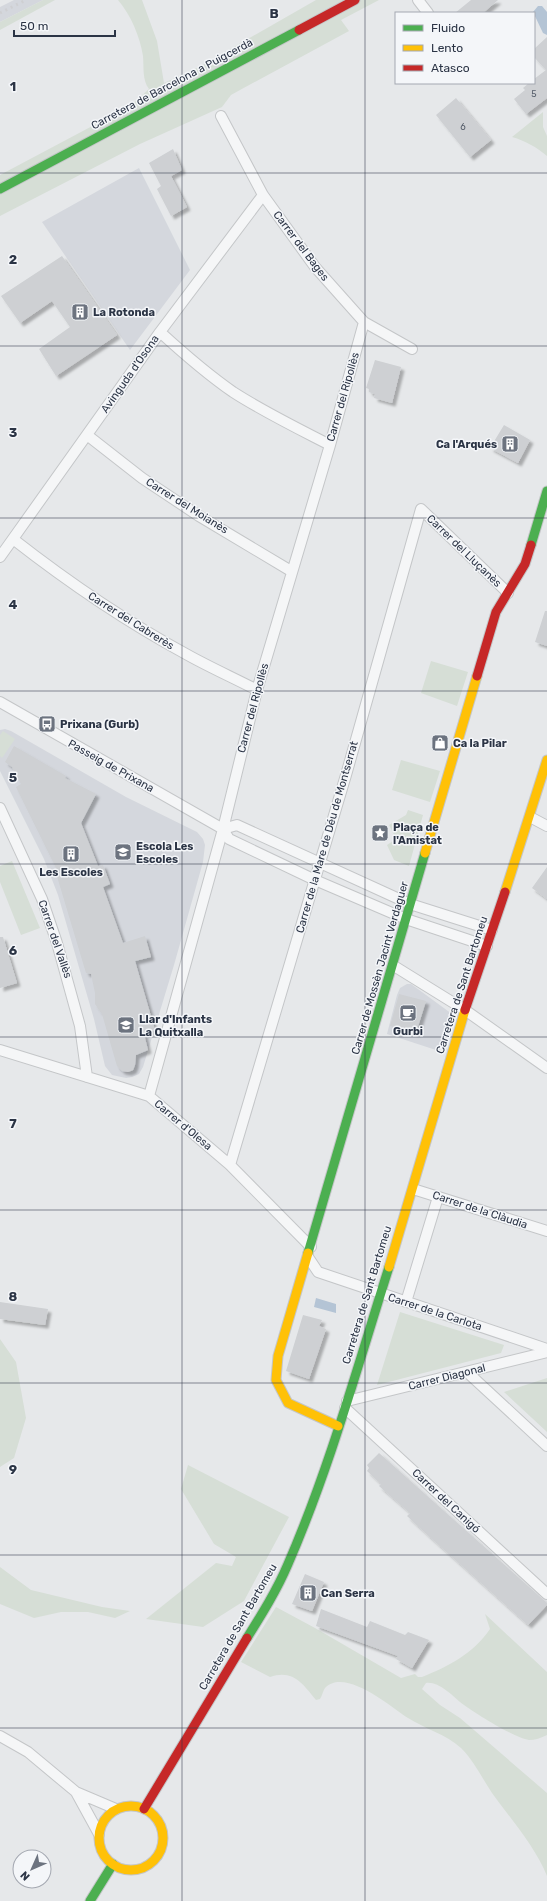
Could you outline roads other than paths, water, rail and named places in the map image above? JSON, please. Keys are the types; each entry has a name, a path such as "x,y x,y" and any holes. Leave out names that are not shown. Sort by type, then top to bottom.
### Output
{"street":[{"name":"Carretera de Barcelona a Puigcerdà","path":"0,189 355,0"},
{"path":"418,0 427,12"},
{"name":"Carrer del Bages","path":"221,116 263,195 315,267 364,322 412,349"},
{"name":"Avinguda d'Osona","path":"0,557 160,332 263,195"},
{"name":"Carrer del Ripollès","path":"149,1096 223,829 257,690 291,571 330,445 364,322"},
{"path":"160,332 188,358 234,392 282,421 330,445"},
{"name":"Carrer del Moianès","path":"87,435 142,478 199,516 291,571"},
{"name":"Carrer de Mossèn Jacint Verdaguer","path":"338,1426 288,1403 276,1380 278,1356 394,966 410,904 428,849 496,612 525,564 547,491"},
{"name":"Carrer del Lluçanès","path":"421,509 508,593"},
{"name":"Carrer de la Mare de Déu de Montserrat","path":"230,1165 346,775 421,509"},
{"name":"Carrer del Cabrerès","path":"13,539 58,574 113,611 186,654 257,690"},
{"name":"Passeig de Prixana","path":"0,702 223,829 229,839 314,880 406,919 487,946"},
{"name":"Carretera de Sant Bartomeu","path":"144,1809 265,1609 288,1565 306,1520 346,1405 413,1189 465,1010 530,817 547,760"},
{"name":"Carrer del Vallès","path":"0,808 42,899 57,943 80,1026 87,1077"},
{"path":"530,817 547,826"},
{"path":"223,829 237,826 410,904 492,930"},
{"path":"394,966 465,1010 547,1068"},
{"name":"Carrer d'Olesa","path":"0,1050 149,1096 230,1165 310,1252"},
{"name":"Carrer de la Clàudia","path":"413,1189 547,1232"},
{"path":"406,1302 438,1197"},
{"name":"Carrer de la Carlota","path":"310,1252 318,1272 547,1349"},
{"name":"Carrer Diagonal","path":"346,1405 547,1352"},
{"path":"467,1372 547,1446"},
{"name":"Carrer del Canigó","path":"346,1405 547,1594"},
{"path":"0,1736 28,1752 76,1792 116,1809"},
{"path":"76,1792 99,1834 102,1851 113,1864 127,1870 134,1870 149,1865 159,1854 163,1839 160,1824 151,1812 130,1806 116,1809 105,1819 99,1834"},
{"path":"90,1901 113,1864"}],"water":[{"path":"538,6 542,6 547,12 547,35 543,33 535,16 535,12 533,12"},
{"path":"316,1298 336,1304 336,1313 314,1307"}],"railway":[{"path":"0,13 26,0"}],"place":[{"name":"La Rotonda","path":"80,312"},
{"name":"Ca l'Arqués","path":"510,444"},
{"name":"Prixana (Gurb)","path":"47,724"},
{"name":"Ca la Pilar","path":"440,743"},
{"name":"Plaça de l'Amistat","path":"380,833"},
{"name":"Escola Les Escoles","path":"123,852"},
{"name":"Les Escoles","path":"71,854"},
{"name":"Gurbi","path":"408,1013"},
{"name":"Llar d'Infants La Quitxalla","path":"126,1025"},
{"name":"Can Serra","path":"308,1593"}]}
